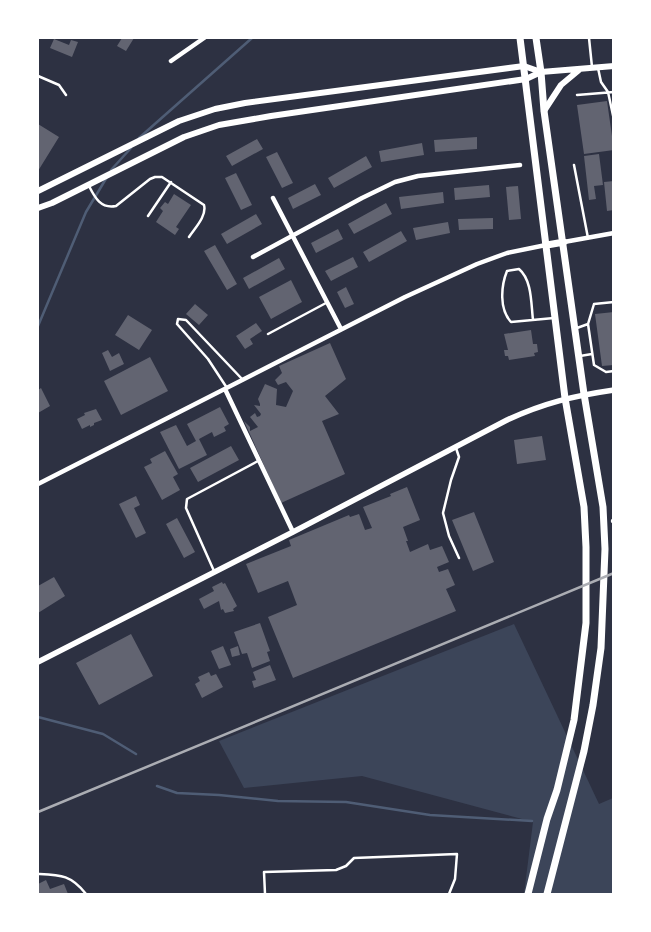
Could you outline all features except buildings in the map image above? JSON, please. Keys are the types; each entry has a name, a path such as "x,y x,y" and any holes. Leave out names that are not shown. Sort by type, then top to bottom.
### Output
{"main road":[{"path":"520,38 565,398 583,500 586,547 586,623 574,720 528,894"},
{"path":"536,38 544,111 584,394 601,492 605,548 601,648 584,751 547,894"},
{"path":"38,191 179,121 215,109 246,103 524,66 541,72"},
{"path":"38,208 184,137 219,125 526,79 541,72 614,66"},
{"path":"544,111 561,84 579,70"},
{"path":"547,245 564,242"}],"street":[{"path":"171,61 204,38"},
{"path":"254,257 362,198 406,178 520,165"},
{"path":"273,198 294,235 341,329"},
{"path":"564,242 614,233"},
{"path":"38,484 404,297 477,264 507,253 547,245"},
{"path":"226,388 293,532"},
{"path":"38,662 535,407 565,398 614,390"}],"lane":[{"path":"589,38 595,68 608,92 614,120"},
{"path":"38,76 59,85 66,95"},
{"path":"577,96 614,92"},
{"path":"574,165 588,238"},
{"path":"88,185 98,202 109,207 116,206 150,179 162,177 204,205 204,214 189,237"},
{"path":"148,216 171,182"},
{"path":"533,320 528,282 524,273 519,269 507,271 502,286 506,316 511,322 556,318"},
{"path":"614,302 594,304 588,324 594,365 606,372 614,371"},
{"path":"268,334 327,303"},
{"path":"226,388 208,359 177,324 178,319 186,320 243,380"},
{"path":"575,328 588,324"},
{"path":"579,357 592,354"},
{"path":"456,447 459,457 443,513 449,536 459,558"},
{"path":"214,571 186,508 187,499 259,461"},
{"path":"265,894 264,872 336,870 346,866 354,858 456,854 455,880 449,894"},
{"path":"38,874 61,875 72,880 86,894"}],"shaded area":[{"path":"514,624 599,804 613,798 613,894 524,894 533,822 362,776 244,788 219,741"}],"waterway":[{"path":"139,138 252,38"},
{"path":"111,170 131,148"},
{"path":"38,326 86,212 107,177"},
{"path":"38,717 103,734 136,754"},
{"path":"157,786 177,793 278,801 346,802 430,815 532,821"}],"railway":[{"path":"38,812 614,573"}]}
